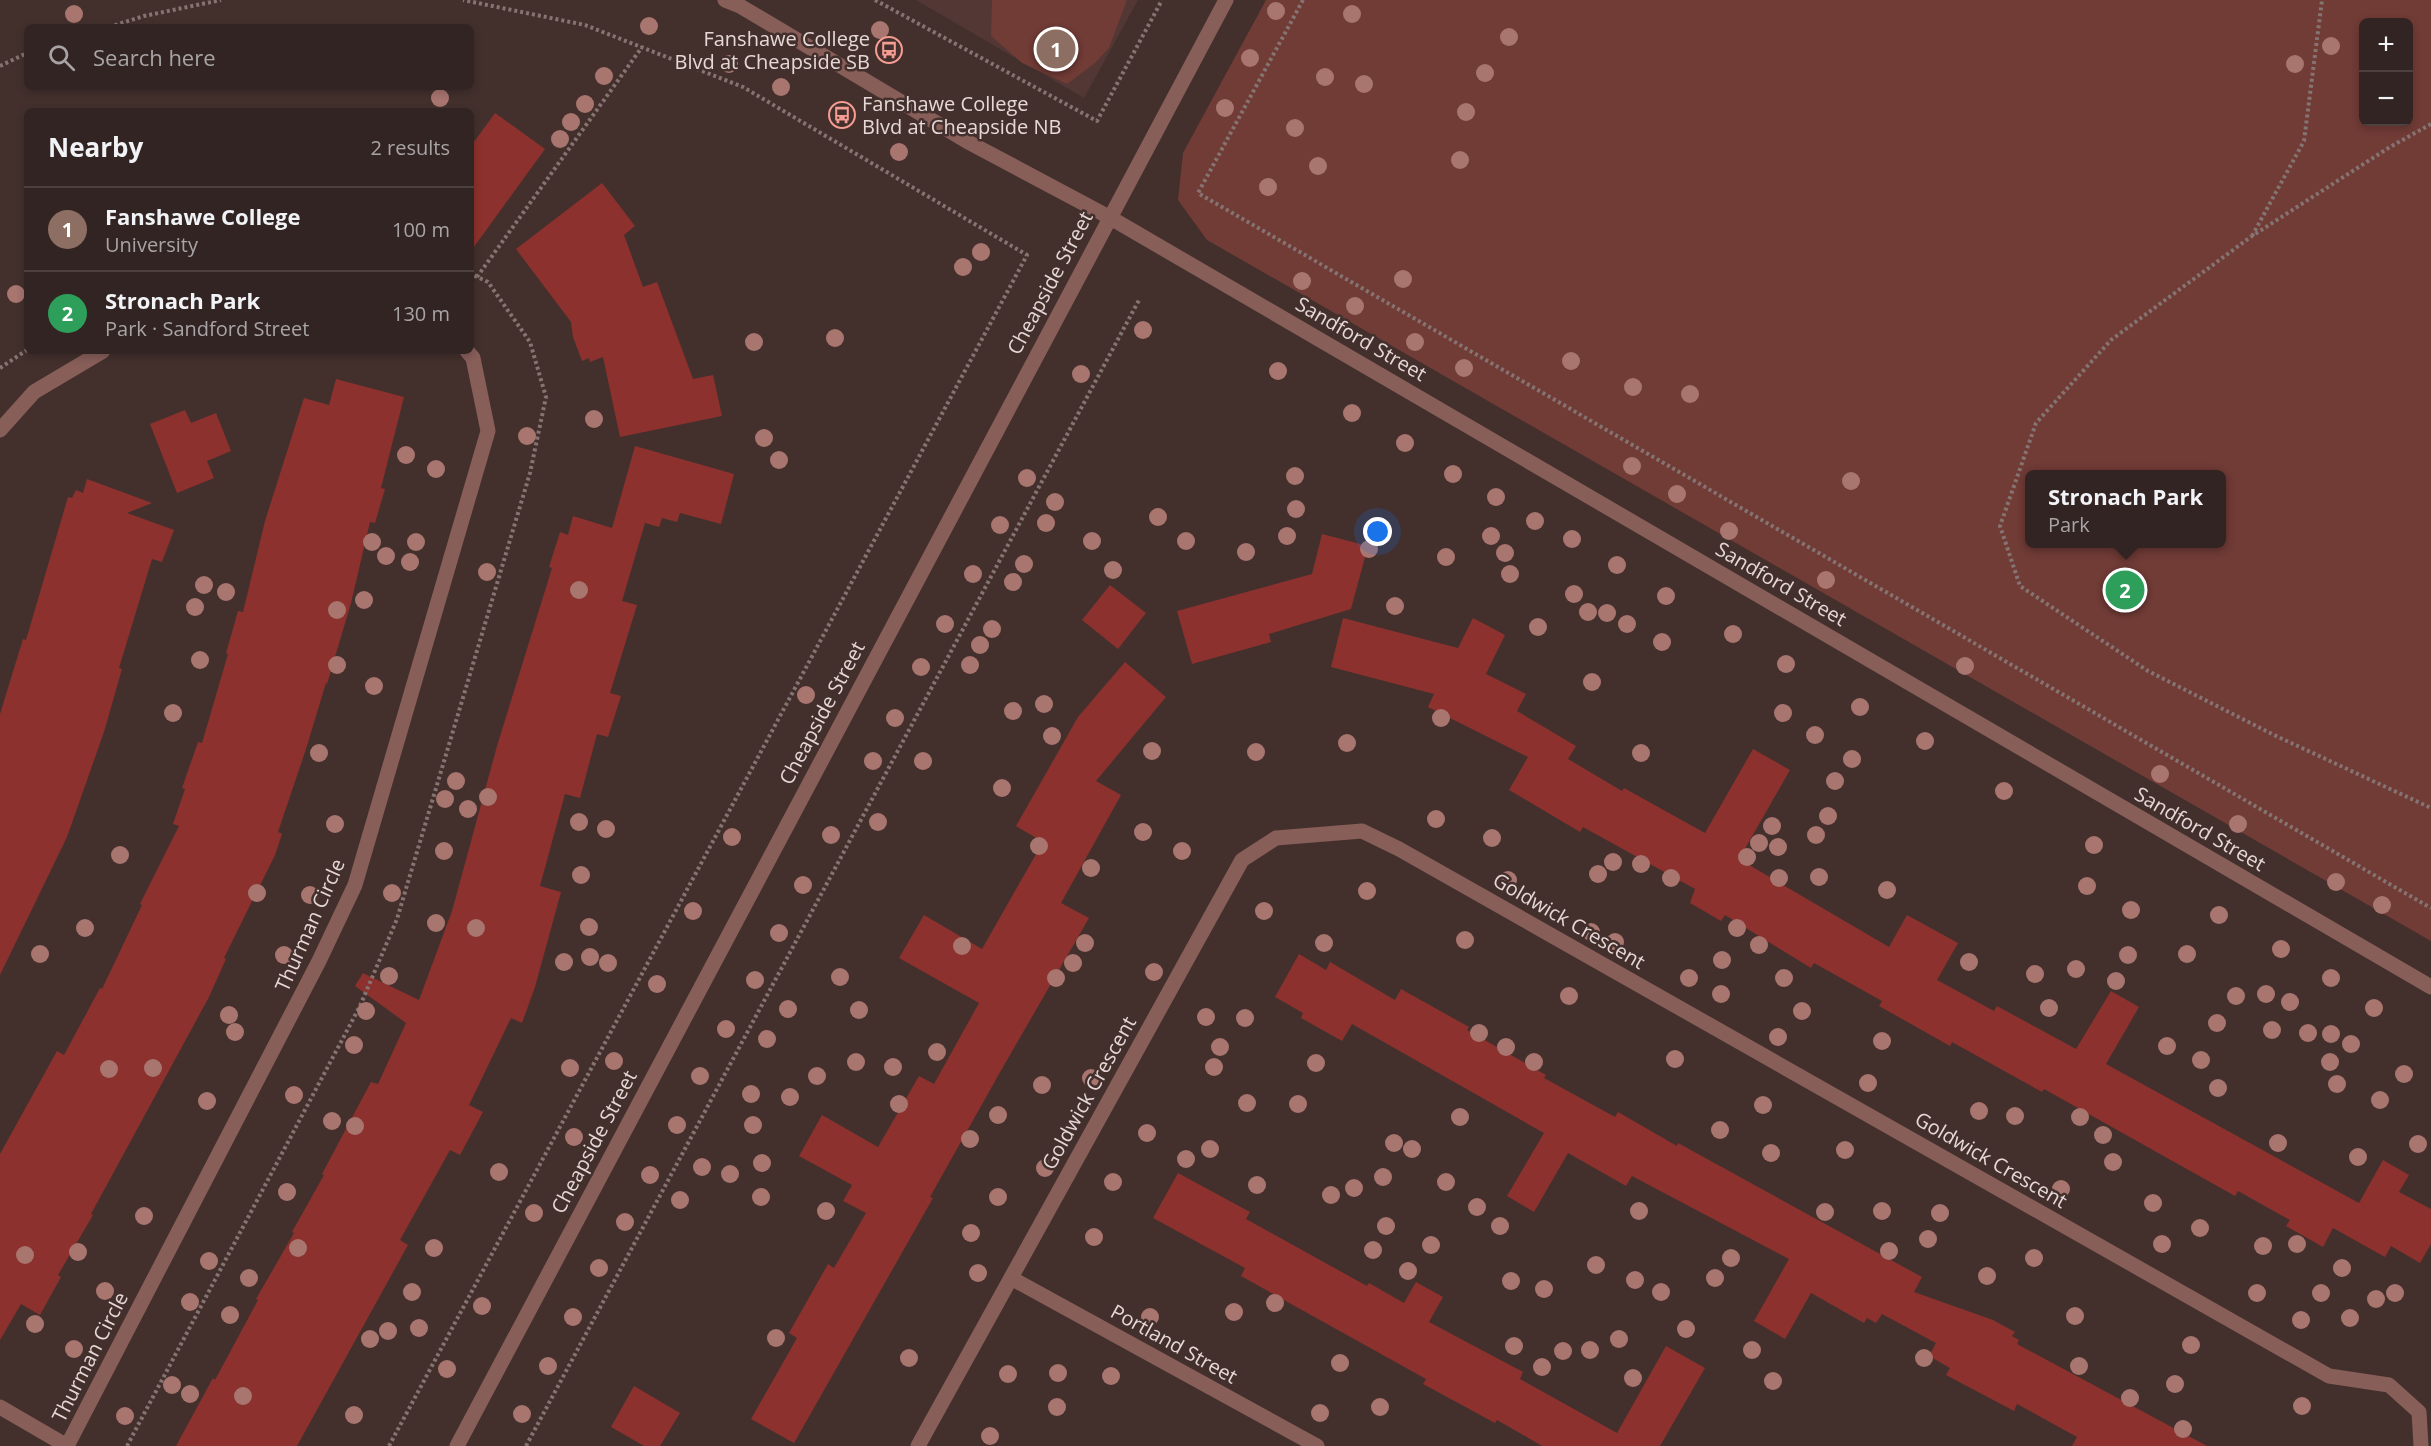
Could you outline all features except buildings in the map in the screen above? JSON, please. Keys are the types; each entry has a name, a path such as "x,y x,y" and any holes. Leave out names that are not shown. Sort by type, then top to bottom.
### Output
{"street":[{"name":"Sandford Street","path":"725,0 740,6 970,143 1109,217 2431,987"},
{"name":"Cheapside Street","path":"457,1446 1226,0"},
{"path":"0,430 34,392 98,354"},
{"name":"Thurman Circle","path":"0,1407 67,1446 320,961 355,885 488,431 473,358 470,354"},
{"name":"Goldwick Crescent","path":"918,1446 1242,860 1276,838 1362,831 1399,849 2329,1376 2389,1384 2419,1412 2421,1446"},
{"name":"Portland Street","path":"1011,1278 1317,1446"}],"path":[{"path":"119,24 144,16 221,0"},
{"path":"389,1446 1027,255 743,87 585,25 463,0"},
{"path":"875,0 1097,121 1162,0"},
{"path":"1303,0 1198,192 2431,908"},
{"path":"2252,236 2304,141 2322,0"},
{"path":"477,277 642,47"},
{"path":"0,66 24,54"},
{"path":"2431,124 2390,147 2252,236 2111,340 2036,423 2000,526 2020,586 2138,664 2274,735 2431,808"},
{"path":"526,1446 1139,300"},
{"path":"0,368 24,352"}],"shaded area":[{"path":"916,0 1138,0 1084,98"},
{"path":"992,0 1127,0 1109,48 1095,63 1067,84 1022,63 991,36"},
{"path":"1266,0 2431,0 2431,941 1207,240 1178,200 1183,153"}],"place":[{"name":"Fanshawe College","path":"1056,49"},
{"name":"Fanshawe College Blvd at Cheapside SB","path":"889,50"},
{"name":"Fanshawe College Blvd at Cheapside NB","path":"842,115"},
{"name":"Stronach Park","path":"2125,590"}]}
